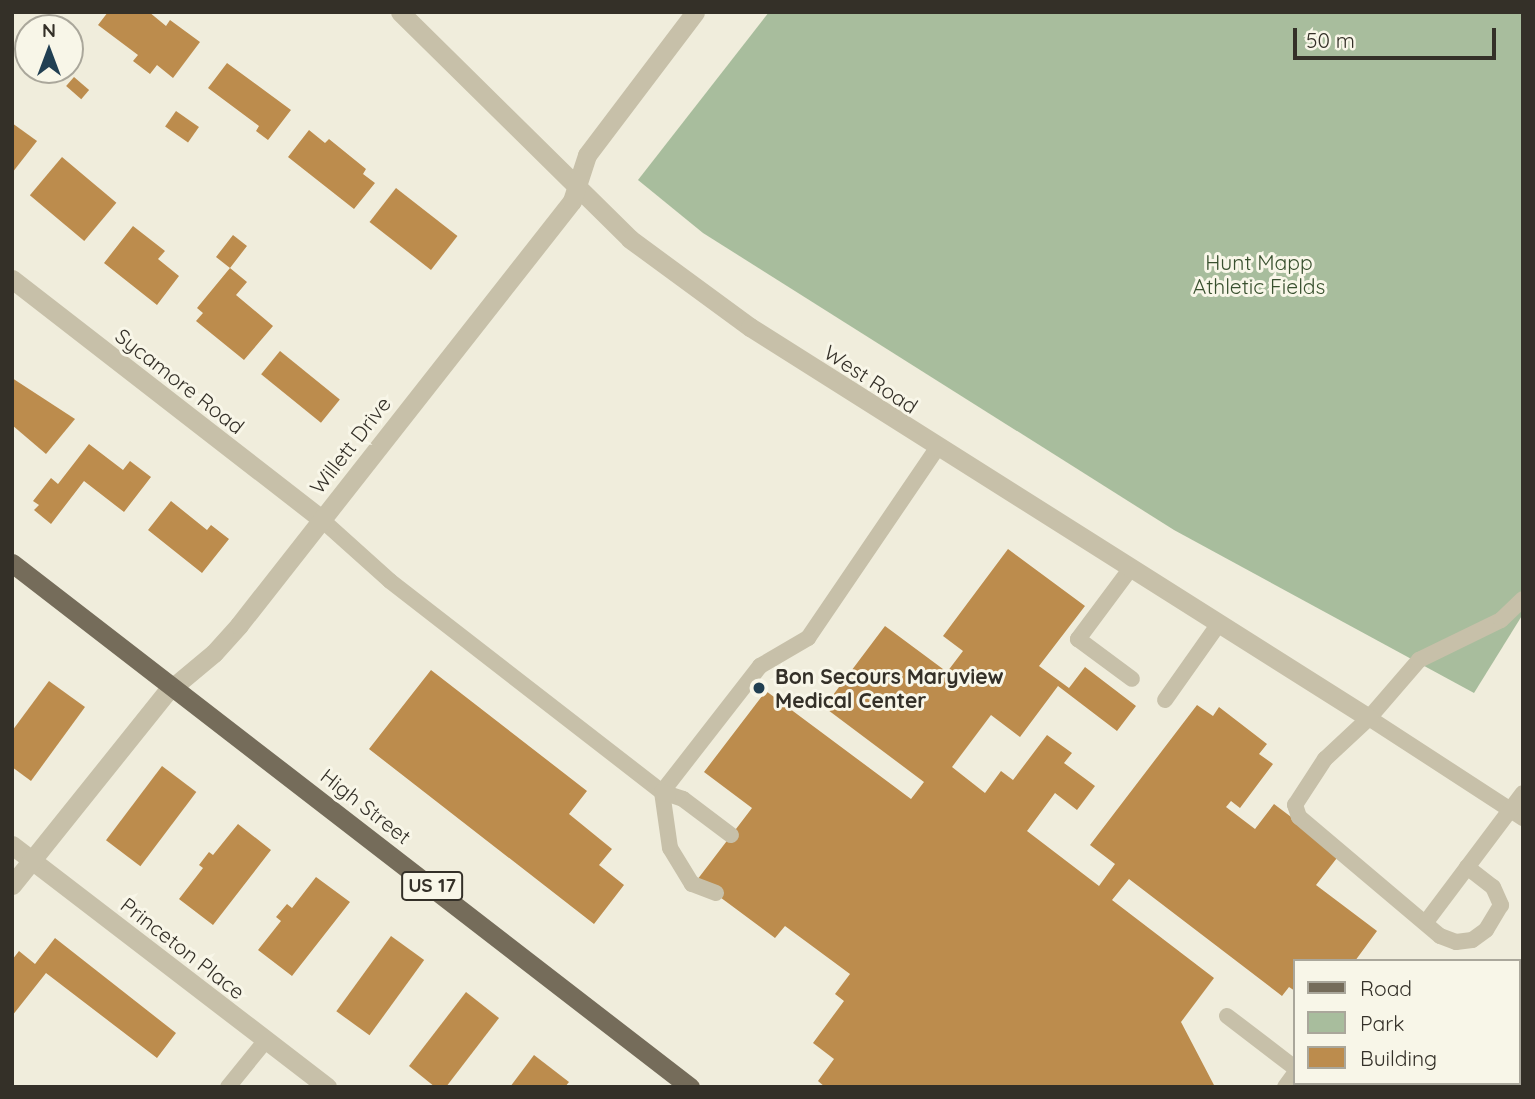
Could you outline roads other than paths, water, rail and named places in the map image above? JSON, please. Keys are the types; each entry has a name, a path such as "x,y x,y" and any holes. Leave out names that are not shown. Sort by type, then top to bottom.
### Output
{"main road":[{"name":"High Street","path":"12,563 690,1087"}],"street":[{"name":"West Road","path":"400,12 576,190 630,239 750,327 1369,718"},
{"name":"Willett Drive","path":"12,885 112,756 174,686 214,653 572,201 587,155 695,12"},
{"name":"Sycamore Road","path":"12,279 321,519"},
{"name":"Princeton Place","path":"12,845 327,1087"}],"lane":[{"path":"716,893 692,884 670,848 662,792 760,666 808,638 938,447"},
{"path":"321,519 390,581 662,792 683,799 731,835"},
{"path":"1131,568 1078,639 1132,679"},
{"path":"1467,867 1499,895 1501,905 1491,923 1472,940 1456,942 1440,936 1300,817 1296,805 1325,759 1369,718 1419,660 1501,620 1523,599"},
{"path":"1165,700 1218,625"},
{"path":"1369,718 1517,813"},
{"path":"1426,922 1467,867 1517,813 1523,793"},
{"path":"1227,1016 1294,1070"},
{"path":"228,1087 266,1040"}],"place":[{"name":"Bon Secours Maryview Medical Center","path":"759,688"}],"park label":[{"name":"Hunt Mapp Athletic Fields","path":"1259,274"}]}
